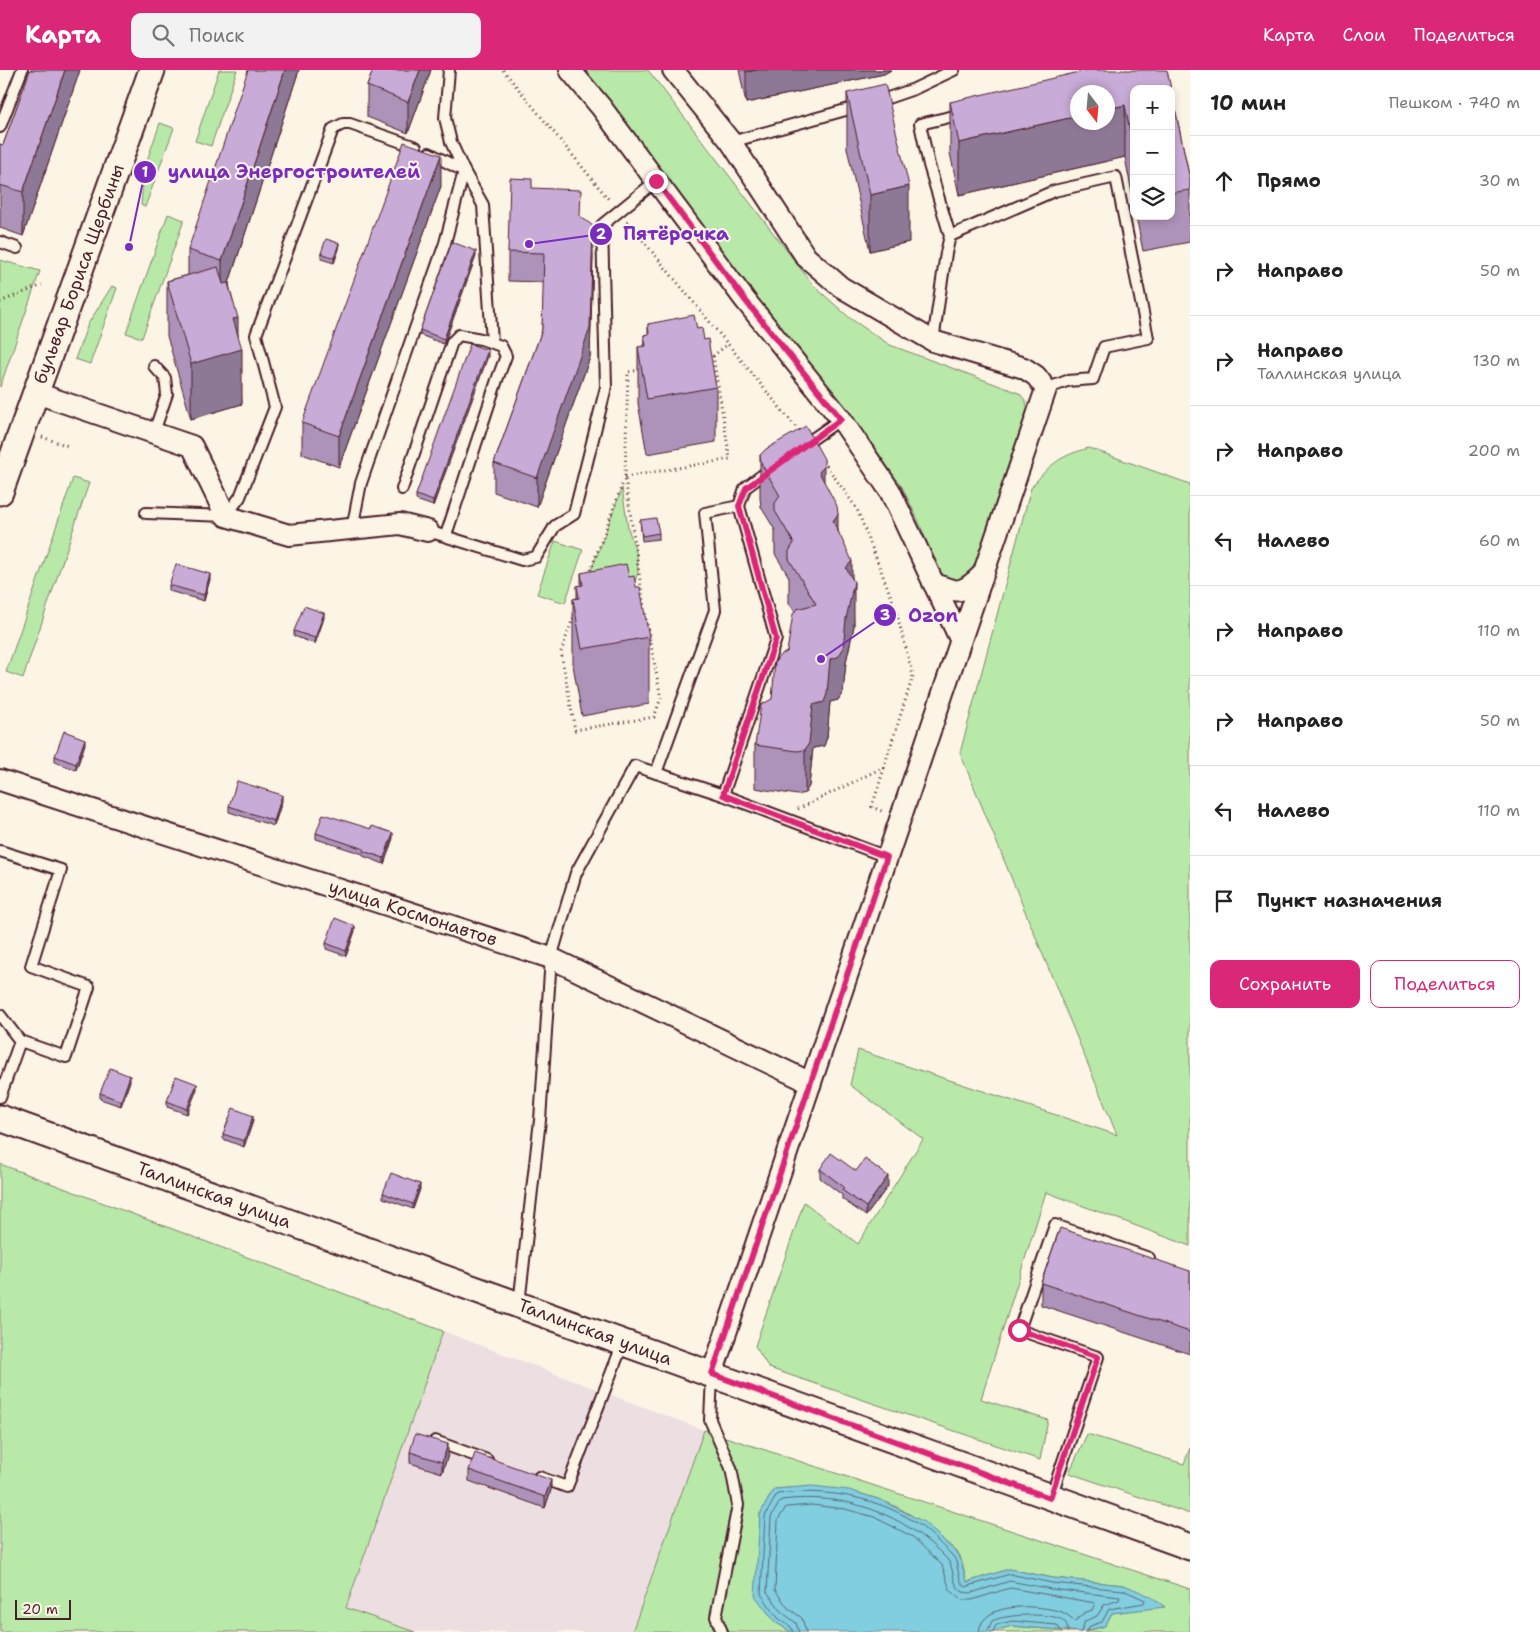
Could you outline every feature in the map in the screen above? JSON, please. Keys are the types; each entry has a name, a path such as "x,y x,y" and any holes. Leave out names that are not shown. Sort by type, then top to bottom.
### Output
{"street":[{"name":"бульвар Бориса Щербины","path":"0,492 6,456 36,394 152,70"},
{"path":"570,70 745,300 841,419 890,491 960,639"},
{"path":"673,70 731,142 806,257 841,287 933,341 1024,368 1036,376 1046,389 712,1374"},
{"path":"36,394 192,446 226,516 288,534 400,524 437,533"},
{"path":"933,583 952,591 965,590 982,575"},
{"name":"улица Космонавтов","path":"0,780 551,958 811,1083"},
{"name":"Таллинская улица","path":"0,1118 1190,1547"}],"lane":[{"path":"0,127 22,70"},
{"path":"449,70 445,118 451,142 464,171 483,205 492,342"},
{"path":"731,142 883,101 954,70"},
{"path":"933,341 950,236 929,165 920,124 977,111"},
{"path":"146,513 226,516 240,497 274,407 256,335 333,129 343,124 350,124 420,148 464,171"},
{"path":"352,529 361,483 445,242 464,171"},
{"path":"950,236 1054,191 1116,177 1148,338 1104,347 1093,379 1068,381 1046,389"},
{"path":"402,489 452,342 460,335 502,346 506,356 437,533 522,560 536,557 555,526 574,514 606,387 602,225 656,181"},
{"path":"0,242 17,248"},
{"path":"154,366 165,378 167,394 154,432"},
{"path":"793,453 841,419"},
{"path":"723,795 776,639 739,506 746,488 777,465"},
{"path":"656,773 715,610 705,513 739,506"},
{"path":"518,1304 540,1120 551,958 576,872 635,766 723,795 887,857"},
{"path":"0,851 61,870 31,966 89,987 66,1057 20,1042 0,1015"},
{"path":"0,1097 20,1042"},
{"path":"1050,1498 1098,1357 1019,1330 1054,1226 1163,1263"},
{"path":"532,1475 567,1487 623,1342"},
{"path":"712,1374 710,1420 731,1468 738,1505 716,1617 722,1632"},
{"path":"425,1438 496,1463"}],"path":[{"path":"0,302 42,285"},
{"path":"704,358 714,356 728,344"},
{"path":"626,477 730,459 714,356"},
{"path":"574,616 561,652 575,730 654,717 661,698 645,614 626,477 628,372 647,368"},
{"path":"588,579 626,477"},
{"path":"636,616 645,614"},
{"path":"571,625 580,624"}],"shaded area":[{"path":"443,1331 704,1430 632,1632 415,1632 346,1609"}],"green space":[{"path":"219,70 237,70 211,146 195,141"},
{"path":"575,70 648,70 814,286 851,319 890,345 1019,393 1026,401 1028,413 975,568 968,580 956,582 946,578 937,568 918,520 902,487 872,444"},
{"path":"160,123 174,128 145,207 141,205 144,169"},
{"path":"168,214 184,220 142,338 126,333"},
{"path":"0,260 40,271 0,387"},
{"path":"112,286 117,288 90,364 75,359 88,324"},
{"path":"1089,448 1190,484 1190,1246 1046,1192 981,1399 1048,1420 1040,1460 769,1368 755,1346 804,1202 858,1244 923,1139 850,1085 858,1050 1117,1135 960,753 1031,488 1043,473 1056,462 1070,454"},
{"path":"73,478 89,483 23,678 6,672"},
{"path":"622,488 628,528 637,555 638,572 635,582 637,602 577,608"},
{"path":"555,541 583,550 565,603 537,594"},
{"path":"0,1164 443,1331 346,1608 415,1632 0,1632"},
{"path":"704,1430 1190,1589 1190,1632 1084,1632 1105,1626 1112,1613 1164,1606 1124,1585 1053,1578 1009,1569 967,1582 960,1556 956,1551 922,1522 903,1510 863,1494 842,1490 798,1488 774,1489 760,1514 759,1552 775,1622 791,1632 632,1632"},
{"path":"1087,1434 1184,1464 1190,1448 1190,1514 1069,1473"},
{"path":"1011,1626 1081,1632 990,1632"}],"water":[{"path":"812,1486 849,1490 881,1500 924,1522 959,1555 967,1582 1009,1569 1053,1578 1124,1585 1150,1596 1165,1607 1112,1613 1105,1626 1081,1632 1012,1626 990,1632 791,1632 775,1622 755,1596 760,1514 774,1489"}],"building":[{"path":"30,70 65,70 23,192 0,185 0,144 3,145"},
{"path":"248,70 285,70 222,261 188,250"},
{"path":"373,70 420,70 408,102 367,86"},
{"path":"1088,70 1167,70 1170,85 1130,85 1130,131 1125,105 1115,107 1115,85 1070,85 1070,118 959,143 950,102"},
{"path":"885,84 909,186 870,195 847,93"},
{"path":"1175,108 1190,180 1190,190 1175,192"},
{"path":"404,142 441,155 339,436 302,423"},
{"path":"510,178 532,179 532,188 581,190 580,216 593,226 590,328 537,478 494,463 542,330 544,253 508,252"},
{"path":"326,239 339,243 334,258 321,253"},
{"path":"452,242 476,251 444,339 420,330"},
{"path":"218,267 223,284 228,283 238,318 233,319 242,349 191,364 167,281"},
{"path":"694,315 697,329 702,328 704,340 708,339 716,387 647,399 638,347 646,346 644,335 649,334 648,324"},
{"path":"470,344 488,350 433,501 416,495"},
{"path":"806,426 824,459 824,467 819,472 837,506 838,514 833,521 852,561 846,568 854,582 846,619 843,649 838,657 830,659 827,694 824,702 813,705 809,743 805,750 797,751 755,745 761,705 772,699 775,662 780,655 787,652 793,614 797,609 816,604 789,559 789,551 794,543 775,511 775,503 780,496 761,463 760,455 766,449"},
{"path":"656,518 659,533 642,536 640,520"},
{"path":"176,564 210,574 204,595 169,585"},
{"path":"626,564 629,577 634,576 636,587 640,587 649,637 582,649 573,599 579,598 577,586 583,585 581,573"},
{"path":"304,606 324,613 315,638 294,631"},
{"path":"64,731 85,739 76,764 55,756"},
{"path":"237,781 282,795 274,821 229,806"},
{"path":"323,814 371,829 372,826 393,833 384,858 363,851 364,849 316,833"},
{"path":"335,918 355,926 346,951 326,943"},
{"path":"110,1068 130,1076 121,1101 100,1093"},
{"path":"176,1076 197,1084 187,1109 167,1101"},
{"path":"233,1108 253,1116 244,1141 223,1134"},
{"path":"831,1153 856,1171 865,1159 888,1176 866,1207 842,1190 844,1187 820,1169"},
{"path":"391,1173 420,1184 413,1204 383,1193"},
{"path":"1060,1228 1190,1271 1190,1332 1041,1283"},
{"path":"415,1434 448,1444 442,1462 410,1452"},
{"path":"475,1453 551,1480 545,1497 469,1470"}],"place":[{"name":"Пятёрочка","path":"529,244"},
{"name":"улица Энергостроителей","path":"129,247"},
{"name":"Ozon","path":"821,659"}],"route":[{"path":"656,181 745,300 841,419 746,488 739,506 776,639 723,795 887,857 712,1374 1050,1498 1098,1357 1019,1330"}]}
